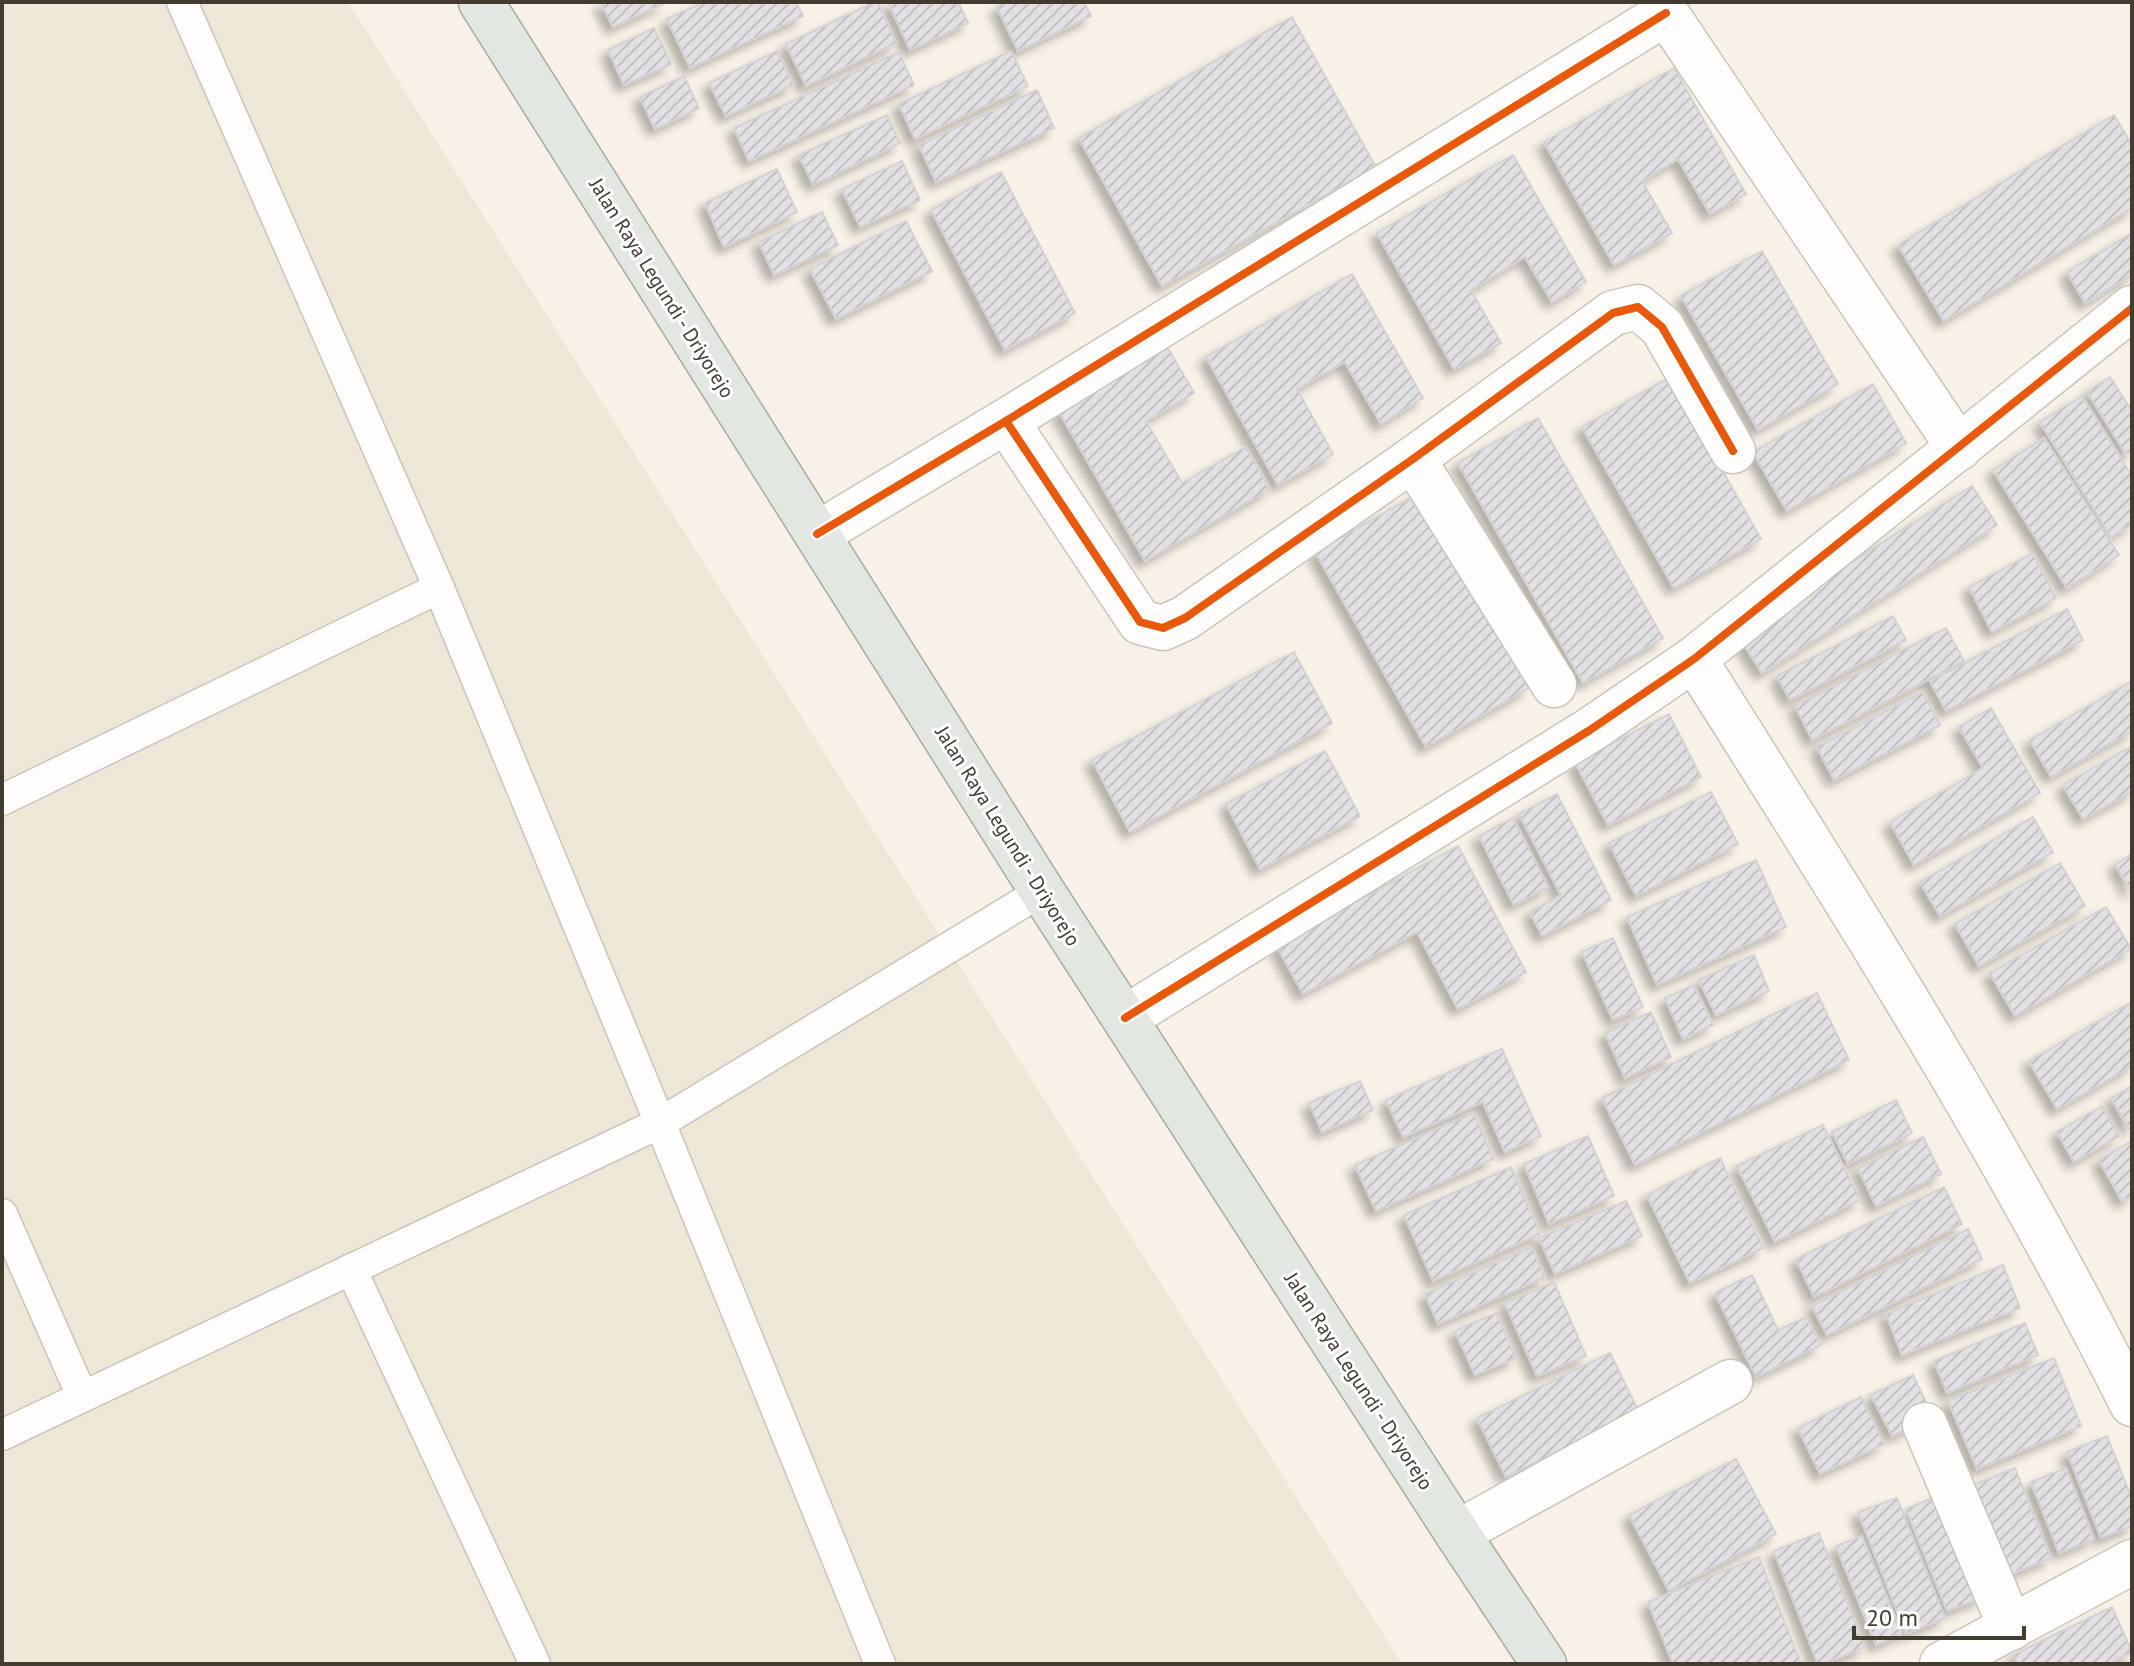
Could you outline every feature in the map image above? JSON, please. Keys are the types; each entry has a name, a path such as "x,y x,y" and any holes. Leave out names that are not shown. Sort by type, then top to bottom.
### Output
{"main road":[{"name":"Jalan Raya Legundi - Driyorejo","path":"481,2 1042,891 1544,1664"}],"street":[{"path":"817,534 1006,421 1663,8 1959,448"},
{"path":"1006,421 1140,622 1163,628 1185,618 1413,459 1613,313 1638,307 1662,327 1733,451"},
{"path":"1125,1018 1590,730 1694,659 2132,308"},
{"path":"1413,459 1554,685"},
{"path":"1694,659 1851,907 1975,1115 2084,1309 2132,1404"},
{"path":"1457,1533 1730,1382"},
{"path":"1925,1425 2011,1628"},
{"path":"1942,1664 2011,1628 2127,1577"}],"lane":[{"path":"182,2 439,588 880,1664"},
{"path":"2,800 439,588"},
{"path":"2,1435 660,1123 1042,891"},
{"path":"2,1214 82,1396"},
{"path":"351,1269 535,1664"}],"shaded area":[{"path":"2,2 348,2 1402,1664 2,1664"}],"building":[{"path":"601,2 667,2 613,27"},
{"path":"704,2 796,2 803,16 690,68 667,19"},
{"path":"878,2 896,43 806,86 786,44"},
{"path":"888,2 958,2 968,23 910,50"},
{"path":"1007,2 1084,2 1091,16 1018,51 997,7"},
{"path":"1292,17 1376,167 1162,286 1079,138"},
{"path":"654,28 671,64 624,85 608,50"},
{"path":"777,51 793,85 726,116 709,83"},
{"path":"1011,51 1028,86 915,139 899,104"},
{"path":"899,52 914,85 749,161 734,128"},
{"path":"1674,68 1746,194 1710,214 1678,159 1642,181 1672,233 1614,265 1544,142"},
{"path":"684,76 699,108 655,129 640,97"},
{"path":"1037,90 1054,128 936,182 919,145"},
{"path":"887,115 900,143 813,185 799,155"},
{"path":"2114,115 2132,145 2132,208 1944,321 1898,245"},
{"path":"1513,155 1586,282 1552,302 1525,257 1471,290 1501,343 1454,369 1377,233"},
{"path":"902,161 920,200 860,227 842,189"},
{"path":"777,169 797,212 724,247 705,203"},
{"path":"1001,172 1075,313 1005,350 931,210"},
{"path":"822,212 838,245 774,275 759,242"},
{"path":"906,221 932,271 836,319 810,269"},
{"path":"2132,233 2132,275 2085,303 2067,272"},
{"path":"1762,251 1838,384 1758,430 1681,296"},
{"path":"1352,274 1423,398 1381,424 1345,362 1297,389 1333,454 1278,485 1206,357"},
{"path":"1168,348 1194,393 1146,421 1182,483 1246,447 1270,489 1145,561 1058,410"},
{"path":"1670,377 1761,539 1674,588 1582,427"},
{"path":"2110,377 2132,411 2132,450 2126,454 2087,392"},
{"path":"1873,384 1906,443 1787,511 1753,452"},
{"path":"2082,396 2132,476 2132,524 2111,537 2040,422"},
{"path":"1538,418 1663,638 1583,683 1458,463"},
{"path":"2044,438 2119,555 2067,588 1993,470"},
{"path":"1972,486 1997,525 1762,673 1737,634"},
{"path":"1419,493 1529,688 1426,747 1315,552"},
{"path":"2033,553 2056,598 1992,632 1969,587"},
{"path":"2067,609 2083,640 1946,711 1930,681"},
{"path":"1893,616 1906,640 1790,700 1777,676"},
{"path":"1946,628 1964,661 1812,740 1795,706"},
{"path":"1294,652 1332,723 1130,832 1092,760"},
{"path":"2132,681 2132,731 2051,777 2030,740"},
{"path":"1923,692 1940,725 1834,780 1817,747"},
{"path":"1991,708 2040,793 1914,865 1890,822 1983,768 1959,727"},
{"path":"1669,714 1701,777 1608,825 1575,762"},
{"path":"2132,746 2132,792 2083,819 2063,785"},
{"path":"1325,751 1360,816 1260,869 1226,804"},
{"path":"1711,792 1738,844 1636,896 1609,843"},
{"path":"1557,794 1611,900 1542,936 1530,912 1561,895 1519,814"},
{"path":"2033,817 2053,852 1940,916 1920,882"},
{"path":"1513,818 1548,887 1514,905 1479,836"},
{"path":"1458,846 1526,972 1458,1009 1417,932 1303,994 1276,945"},
{"path":"2132,854 2132,893 2115,864"},
{"path":"1756,860 1786,927 1657,985 1627,917"},
{"path":"2060,863 2085,906 1979,966 1955,924"},
{"path":"2106,907 2131,949 2015,1016 1990,973"},
{"path":"1613,938 1643,1007 1613,1020 1582,952"},
{"path":"1754,955 1769,991 1716,1015 1699,980"},
{"path":"1694,985 1713,1025 1683,1039 1665,998"},
{"path":"1817,993 1849,1060 1635,1165 1602,1098"},
{"path":"2132,1002 2132,1066 2057,1109 2029,1061"},
{"path":"1651,1012 1671,1057 1625,1078 1605,1033"},
{"path":"1502,1049 1541,1136 1505,1152 1483,1102 1403,1137 1386,1100"},
{"path":"1360,1081 1373,1110 1322,1132 1309,1103"},
{"path":"2132,1086 2132,1127 2129,1129 2111,1098"},
{"path":"1896,1100 1912,1133 1848,1164 1832,1132"},
{"path":"2102,1106 2119,1136 2074,1162 2057,1132"},
{"path":"1474,1113 1493,1159 1376,1211 1355,1165"},
{"path":"1823,1125 1860,1200 1775,1242 1737,1166"},
{"path":"1588,1136 1614,1196 1549,1224 1524,1164"},
{"path":"1923,1137 1941,1174 1876,1206 1858,1168"},
{"path":"2132,1141 2132,1196 2122,1201 2099,1160"},
{"path":"1720,1158 1763,1248 1690,1283 1647,1195"},
{"path":"1511,1167 1540,1234 1433,1281 1404,1215"},
{"path":"1944,1187 1962,1224 1814,1297 1796,1259"},
{"path":"1626,1201 1642,1236 1555,1274 1539,1238"},
{"path":"1968,1229 1982,1259 1827,1335 1812,1306"},
{"path":"1532,1247 1545,1277 1438,1324 1425,1294"},
{"path":"2003,1265 2020,1308 1902,1355 1886,1314"},
{"path":"1752,1275 1778,1330 1807,1317 1821,1345 1756,1377 1715,1293"},
{"path":"1554,1282 1586,1356 1537,1376 1505,1303"},
{"path":"1496,1313 1516,1358 1475,1375 1455,1331"},
{"path":"2025,1323 2038,1355 1947,1393 1934,1361"},
{"path":"1610,1353 1639,1412 1506,1477 1477,1418"},
{"path":"2054,1358 2081,1426 1977,1469 1948,1401"},
{"path":"1913,1375 1933,1417 1892,1436 1871,1395"},
{"path":"1861,1397 1884,1444 1820,1474 1798,1428"},
{"path":"2107,1436 2132,1499 2132,1526 2101,1538 2067,1452"},
{"path":"1736,1459 1776,1534 1669,1591 1629,1515"},
{"path":"2015,1468 2051,1558 2009,1575 1973,1485"},
{"path":"2066,1468 2094,1539 2059,1553 2031,1482"},
{"path":"1942,1494 1983,1597 1947,1611 1906,1509"},
{"path":"1897,1498 1945,1618 1906,1634 1858,1512"},
{"path":"1819,1533 1865,1647 1824,1664 1818,1664 1774,1551"},
{"path":"1862,1536 1902,1634 1876,1645 1836,1546"},
{"path":"1759,1557 1801,1664 1673,1664 1648,1602"},
{"path":"2112,1607 2132,1652 2108,1664 2018,1664 2013,1655"}],"cycle path":[{"path":"817,534 1006,421 1666,13"},
{"path":"1006,421 1140,622 1163,628 1185,618 1413,459 1613,313 1638,307 1662,327 1733,451"},
{"path":"1125,1018 1590,730 1694,659 2132,308"}]}
